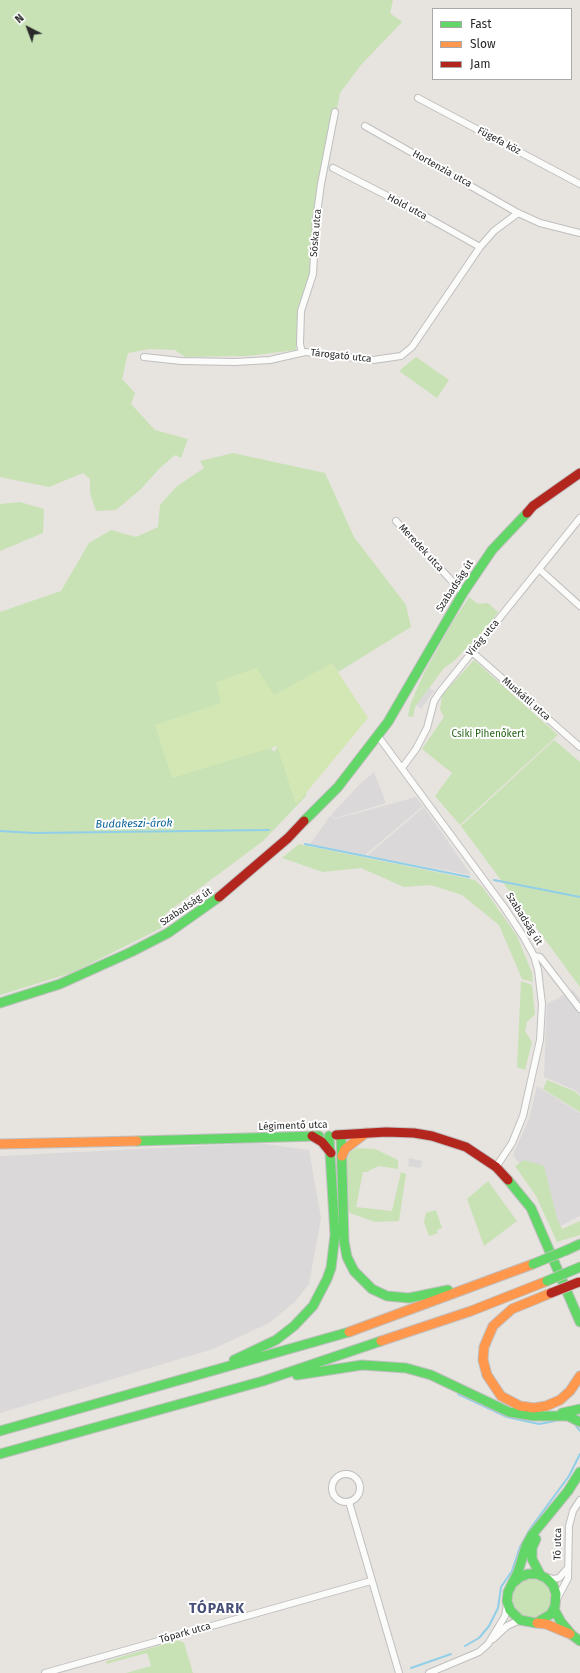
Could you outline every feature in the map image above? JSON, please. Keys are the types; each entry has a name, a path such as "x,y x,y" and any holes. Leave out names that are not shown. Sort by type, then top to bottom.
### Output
{"main road":[{"name":"Szabadság út","path":"0,1003 60,984 96,969 168,933 198,913 252,870 303,824 338,786 378,736 399,704 463,593 492,550 513,526 546,496 580,473"},
{"name":"Légimentő utca","path":"0,1144 330,1136 366,1133 414,1133 449,1140 479,1154 496,1167 518,1190 531,1208 544,1234 580,1322"},
{"path":"342,1156 345,1149 366,1133"},
{"path":"341,1135 342,1216 345,1250 354,1271 365,1284 376,1292 400,1298 422,1297 522,1268"},
{"path":"312,1136 322,1142 331,1153"},
{"path":"184,1381 250,1353 276,1340 294,1326 313,1306 327,1279 333,1252 335,1220 330,1136"},
{"path":"0,1431 184,1381 388,1319 533,1264 580,1244"},
{"path":"0,1454 263,1381 471,1310 577,1269"},
{"path":"579,1282 512,1309 493,1326 484,1347 483,1360 487,1375 501,1396 520,1406 534,1408 546,1406 560,1400 570,1391 580,1376"},
{"path":"263,1381 348,1366 393,1366 431,1375 509,1412 528,1415 572,1417 580,1422"},
{"path":"554,1415 580,1409"},
{"path":"536,1623 547,1618 554,1609 556,1599 553,1585 542,1576 533,1563 531,1552 532,1545 545,1522 580,1472"},
{"path":"545,1522 532,1535 526,1546 513,1583 508,1592 507,1601 513,1614 520,1620 546,1624 572,1635"},
{"path":"513,1583 524,1575 533,1574 542,1576"},
{"path":"554,1609 561,1622 572,1635 580,1641"}],"street":[{"name":"Fügefa köz","path":"418,98 580,184"},
{"name":"Sóska utca","path":"302,353 300,344 301,311 313,274 316,220 321,184 335,112"},
{"name":"Hortenzia utca","path":"366,126 518,213 546,224 580,233"},
{"name":"Hold utca","path":"333,168 407,206 480,247"},
{"name":"Tárogató utca","path":"144,357 181,361 235,362 270,360 302,353 373,360 401,356 412,347 480,247 494,231 518,213"},
{"name":"Virág utca","path":"402,768 416,749 427,728 434,701 471,651 509,608 580,518"},
{"name":"Meredek utca","path":"396,521 463,593"},
{"path":"539,569 580,606"},
{"name":"Muskátli utca","path":"471,651 580,747"},
{"name":"Szabadság út","path":"378,736 504,907 534,956 541,988 542,1022 540,1040 523,1116 512,1143 496,1167"},
{"path":"534,956 540,956 580,1008"},
{"path":"348,1473 355,1476 360,1483 360,1491 356,1498 349,1502 338,1499 332,1488 336,1477 348,1473"},
{"name":"Tó utca","path":"556,1599 568,1578 567,1539 569,1522 574,1509 580,1500"},
{"path":"349,1502 399,1673"},
{"name":"Tó utca","path":"542,1576 558,1579 565,1573 568,1566"},
{"name":"Tópark utca","path":"44,1673 371,1581"},
{"path":"488,1644 505,1616 507,1601"},
{"path":"429,1673 479,1652 507,1626 520,1620"}],"shaded area":[{"path":"428,687 434,691 421,709 415,704"},
{"path":"374,772 386,803 336,818 331,815 360,784"},
{"path":"416,797 423,806 365,855 310,844 330,816 336,819"},
{"path":"424,807 471,875 367,856"},
{"path":"573,990 580,999 580,1094 575,1090 544,1077 547,1004"},
{"path":"537,1086 580,1113 580,1216 558,1227 543,1197 513,1155 529,1119"},
{"path":"259,1143 309,1150 321,1218 309,1284 295,1302 269,1323 213,1349 0,1413 0,1156"},
{"path":"409,1158 422,1161 421,1168 408,1166"}],"green space":[{"path":"0,0 393,0 390,13 402,22 361,65 340,93 315,216 309,280 300,304 296,350 248,356 185,357 175,350 150,349 128,353 122,379 135,393 131,404 155,430 188,439 181,458 175,455 160,468 141,489 116,510 96,511 90,493 90,479 83,473 49,487 0,477"},
{"path":"416,357 449,380 437,398 399,371"},
{"path":"233,453 325,473 354,537 406,605 411,627 338,672 332,663 266,741 274,752 286,735 307,776 306,796 263,841 165,914 169,924 74,972 0,995 0,612 61,591 89,543 111,530 136,537 158,527 160,505 176,487 204,468 200,461"},
{"path":"20,502 44,509 43,533 0,551 0,504"},
{"path":"469,597 478,604 488,603 498,612 489,625 454,661 444,668 415,707 413,717 408,716 410,705 423,675 452,623"},
{"name":"Csiki Pihenőkert","path":"474,660 558,735 460,825 435,796 452,773 422,749 444,717 440,709 442,695"},
{"path":"332,663 368,718 296,805 277,746 172,778 155,725 221,703 216,682 257,668 274,695"},
{"path":"554,740 580,762 580,987 461,826"},
{"path":"299,844 475,880 484,889 517,936 532,973 533,982 522,979 499,925 462,895 431,885 404,887 361,868 323,872 282,858"},
{"path":"521,981 532,985 535,1014 527,1022 525,1031 532,1042 525,1070 517,1067"},
{"path":"547,1080 574,1091 580,1096 580,1112 543,1089"},
{"path":"357,1148 375,1149 398,1160 398,1169 379,1166 368,1172 363,1172 356,1207 392,1211 401,1172 406,1174 399,1221 375,1222 350,1213 347,1206 347,1159 350,1152"},
{"path":"524,1160 544,1166 557,1218 562,1229 580,1221 580,1235 557,1242 536,1196 515,1166"},
{"path":"488,1181 517,1221 484,1246 467,1199"},
{"path":"436,1210 442,1228 437,1230 438,1233 429,1236 424,1222 426,1213"},
{"path":"536,1579 543,1582 549,1588 552,1599 551,1607 543,1616 536,1619 528,1619 521,1616 513,1607 512,1595 515,1588 524,1580"},
{"path":"178,1640 184,1643 193,1673 126,1673 151,1666 147,1653 106,1664 107,1661"}],"waterway":[{"name":"Budakeszi-árok","path":"0,831 34,833 269,830"},
{"name":"Budakeszi-árok","path":"305,844 469,877"},
{"name":"Budakeszi-árok","path":"494,880 580,897"},
{"path":"458,1394 507,1417 539,1424 555,1421"},
{"path":"576,1426 580,1431"},
{"path":"465,1646 479,1638 489,1626 498,1608 501,1587 512,1571 520,1547 530,1529 569,1476 580,1454"},
{"path":"411,1668 451,1654"}],"traffic: fast":[{"path":"304,821 338,787 388,722 463,593 492,550 527,513"},
{"path":"0,1003 60,984 131,952 168,933 219,897"},
{"path":"341,1135 344,1241 347,1257 354,1271 372,1289 387,1296 409,1298 448,1290"},
{"path":"137,1141 319,1136"},
{"path":"234,1360 276,1340 294,1326 313,1306 327,1279 331,1268 335,1235 329,1136"},
{"path":"508,1180 531,1208 580,1322"},
{"path":"567,1250 580,1244"},
{"path":"533,1264 567,1250"},
{"path":"566,1273 580,1267"},
{"path":"547,1281 566,1273"},
{"path":"0,1431 349,1332"},
{"path":"0,1454 263,1381 381,1341"},
{"path":"297,1375 362,1365 406,1368 431,1375 509,1412 534,1416 568,1416 580,1422"},
{"path":"562,1413 580,1409"},
{"path":"513,1583 520,1577 528,1574 537,1574 546,1578 553,1585 556,1594 555,1606 551,1614 536,1623 520,1620 510,1610 507,1601 508,1592 518,1572 526,1546 532,1535 568,1491 580,1472"},
{"path":"536,1539 532,1548 532,1559 541,1576"},
{"path":"554,1609 561,1622 572,1635 580,1641"}],"traffic: slow":[{"path":"342,1156 345,1149 366,1133"},
{"path":"0,1144 137,1141"},
{"path":"349,1332 533,1264"},
{"path":"381,1341 471,1311 547,1281"},
{"path":"551,1293 512,1309 493,1326 484,1347 483,1360 487,1375 501,1396 520,1406 534,1408 546,1406 560,1400 570,1391 580,1376"},
{"path":"537,1623 546,1624 570,1634"}],"traffic: jam":[{"path":"527,513 533,506 580,473"},
{"path":"219,897 288,838 304,821"},
{"path":"336,1135 386,1132 414,1133 432,1136 466,1147 496,1167 508,1180"},
{"path":"312,1136 322,1142 331,1153"},
{"path":"551,1293 579,1282"}],"district":[{"name":"TÓPARK","path":"217,1609"}]}
